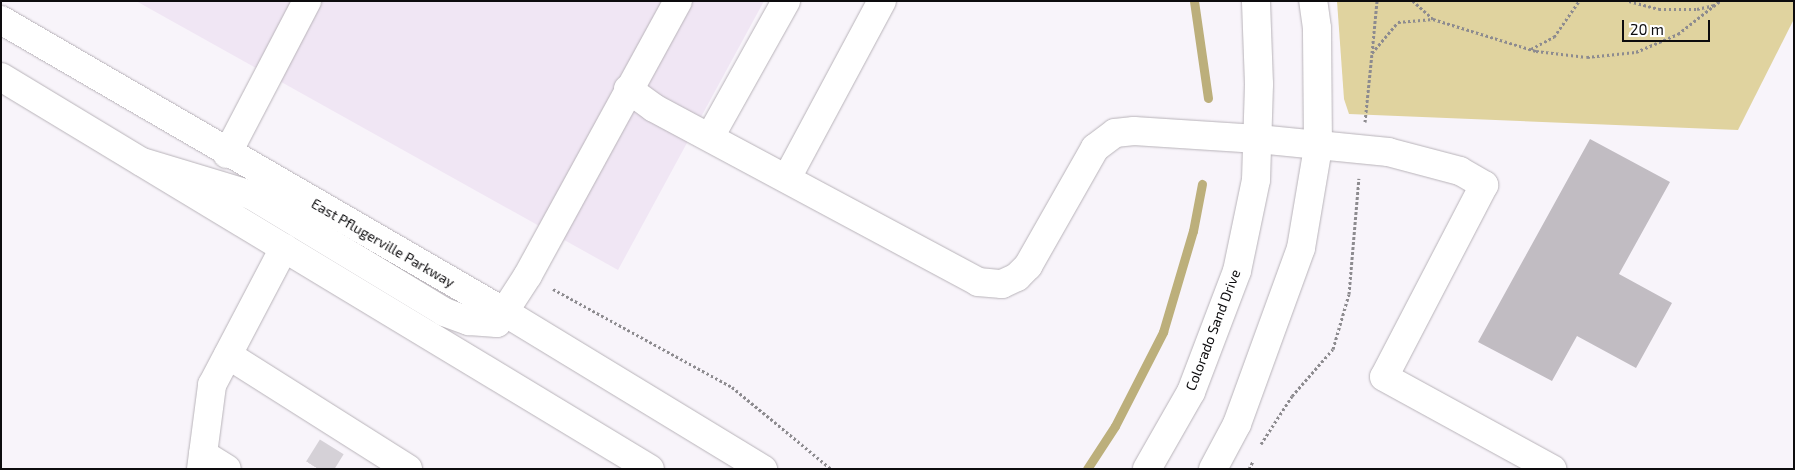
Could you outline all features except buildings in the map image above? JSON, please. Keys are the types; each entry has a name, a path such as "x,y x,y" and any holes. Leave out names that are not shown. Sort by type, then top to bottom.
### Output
{"street":[{"path":"227,154 307,1"},
{"path":"142,162 251,196 444,312 469,321 497,323 506,313 678,1"},
{"path":"710,137 786,1"},
{"path":"787,178 882,1"},
{"name":"Colorado Sand Drive","path":"1147,469 1190,392 1237,271 1256,180 1258,138 1256,1"},
{"path":"1213,469 1236,424 1284,302 1301,248 1318,147 1318,28 1313,1"},
{"name":"East Pflugerville Parkway","path":"1,20 227,154 506,313 763,469"},
{"path":"1,77 650,469"},
{"path":"628,89 654,108 978,282 1002,284 1017,277 1028,266 1095,148 1115,133 1134,131 1258,138 1318,147 1388,152 1460,171 1484,185 1384,377 1552,469"},
{"path":"227,469 202,461 212,385 284,248"},
{"path":"228,355 338,438 374,459 408,469"}],"path":[{"path":"1249,469 1292,396 1333,349 1349,294 1361,150 1377,1"},
{"path":"1413,1 1434,19"},
{"path":"1531,49 1554,37 1579,1"},
{"path":"1629,1 1659,9 1697,9 1719,3"},
{"path":"1372,53 1398,22 1434,19 1531,49 1587,57 1636,52 1678,34 1719,3"},
{"path":"549,286 732,387 831,469"}],"shaded area":[{"path":"136,1 764,1 618,270"},
{"path":"1337,1 1794,1 1794,19 1738,130 1349,114 1344,99"}],"waterway":[{"path":"1194,1 1208,98"},
{"path":"1087,469 1115,426 1163,332 1193,231 1202,184"}],"tunnel":[{"path":"318,469 332,447"}]}
